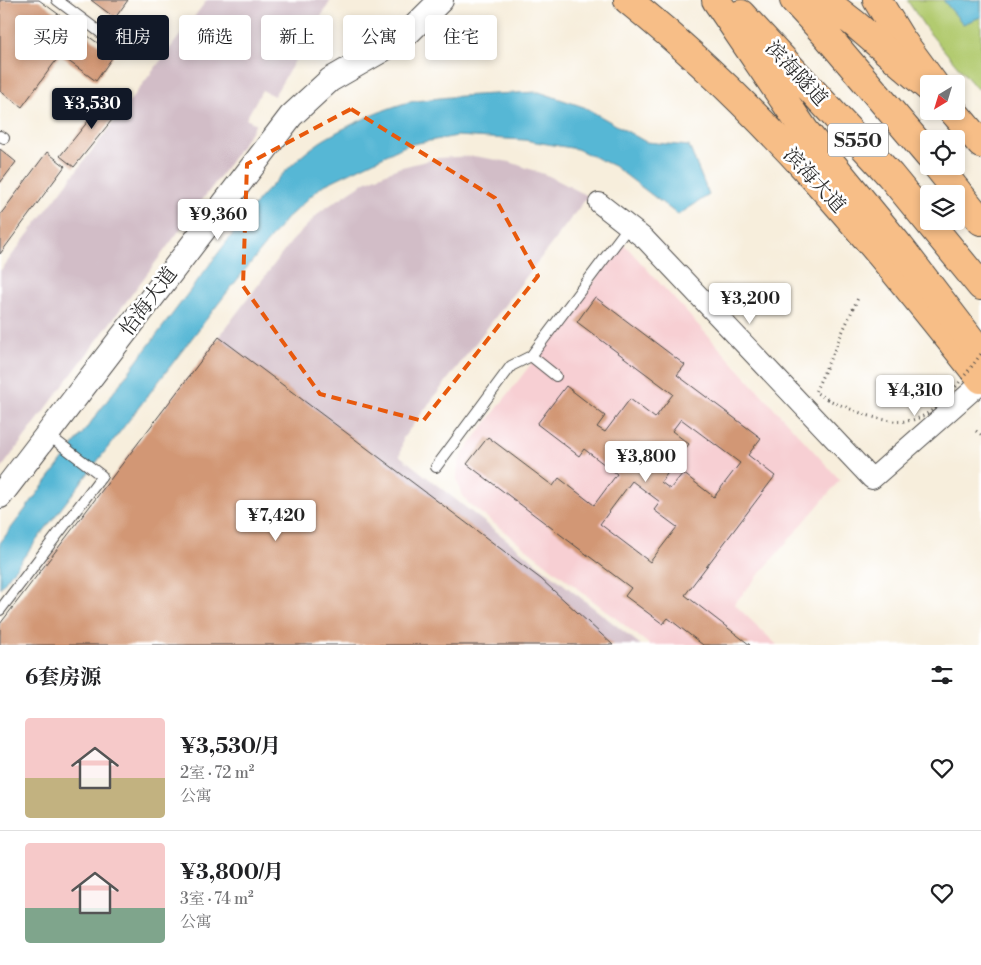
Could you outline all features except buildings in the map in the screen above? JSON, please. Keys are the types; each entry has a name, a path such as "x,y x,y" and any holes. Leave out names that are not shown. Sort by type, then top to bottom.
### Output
{"main road":[{"name":"滨海大道","path":"628,0 666,31 721,81 802,164 884,258 981,381"},
{"path":"716,0 805,131 900,247 981,354"},
{"name":"滨海隧道","path":"727,0 778,52 890,175 981,286"},
{"name":"S550","path":"794,0 920,145"},
{"path":"824,0 920,80"},
{"path":"877,0 901,39 927,75"},
{"path":"961,120 981,144"},
{"path":"944,175 981,221"}],"street":[{"name":"怡海大道","path":"0,496 54,439 291,116 330,80 403,38 441,0"},
{"path":"599,203 645,239 872,479 981,381"}],"lane":[{"path":"57,0 97,30"},
{"path":"436,466 511,366 531,356 629,226"},
{"path":"531,356 556,376"},
{"path":"0,610 102,476 54,439"}],"path":[{"path":"858,298 815,392 827,399 857,412 885,421 907,422 917,420 929,414 945,400 981,354"},
{"path":"976,431 981,435"}],"highlighted area":[{"path":"351,109 495,198 538,276 423,421 320,394 243,286 247,164"}],"shaded area":[{"path":"207,0 331,0 322,15 261,15 261,60 295,60 274,96 262,90 246,119 256,124 224,171 0,470 0,271 161,60 169,60 169,50 179,37 179,60 251,60 251,15 196,15"},
{"path":"473,156 510,162 549,176 588,196 403,438 400,456 641,645 0,645 0,624 291,242 321,211 365,182 398,168 438,158"},
{"path":"623,243 840,480 734,604 777,645 650,645 468,503 460,491 457,479 458,464 464,452"}],"green space":[{"path":"907,0 981,0 981,87 977,89 927,30"}],"water":[{"path":"943,0 981,0 981,17 963,24"},
{"path":"539,92 584,107 646,142 689,146 709,195 678,215 614,166 577,149 524,140 457,136 407,145 322,186 286,219 225,295 0,588 0,543 259,199 295,162 311,148 339,131 376,113 410,102 458,96"}]}
